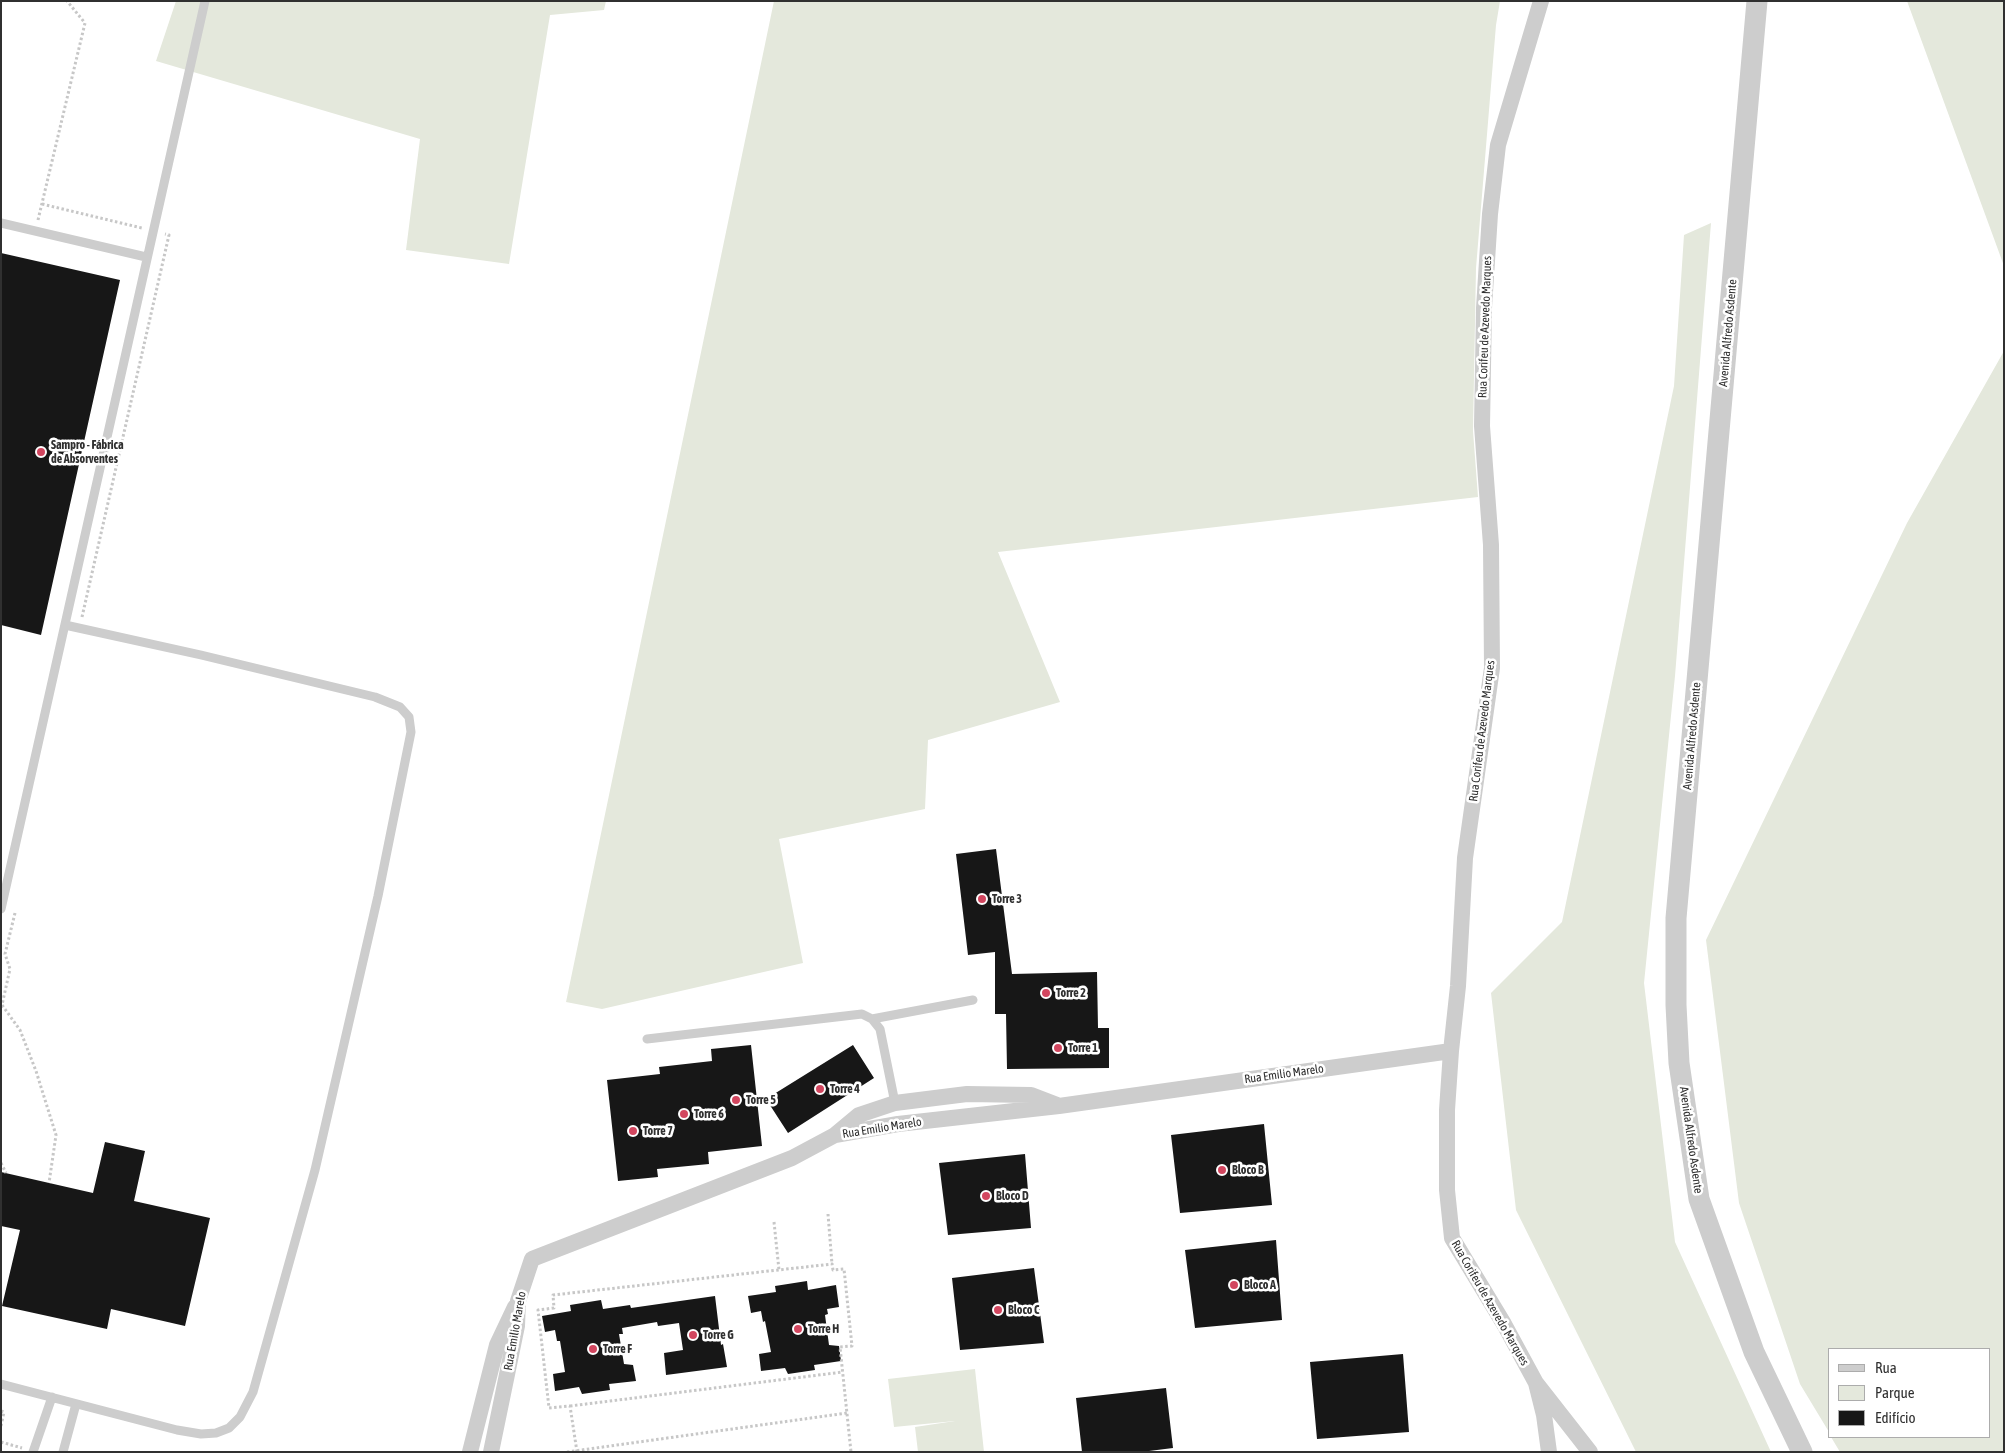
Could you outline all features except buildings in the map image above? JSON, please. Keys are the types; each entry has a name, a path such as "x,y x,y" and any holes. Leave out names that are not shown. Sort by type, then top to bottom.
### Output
{"street":[{"name":"Rua Corifeu de Azevedo Marques","path":"1536,1383 1504,1324 1452,1238 1447,1190 1447,1110 1458,986 1465,858 1492,668 1491,545 1482,426 1484,308 1490,214 1498,145 1541,1"},
{"name":"Avenida Alfredo Asdente","path":"1757,1 1676,918 1676,1006 1680,1063 1700,1199 1754,1352 1802,1452"},
{"name":"Rua Emilio Marelo","path":"491,1452 517,1326 518,1301 532,1259 792,1158 835,1135 898,1124 1059,1106 1451,1051"},
{"path":"967,1094 969,1116"},
{"path":"835,1135 859,1115 895,1103 967,1094 1031,1096 1059,1106"},
{"path":"895,1103 898,1124"},
{"path":"470,1452 497,1345 518,1301"},
{"path":"1536,1383 1585,1451"},
{"path":"1536,1383 1544,1415 1549,1452"},
{"path":"478,1419 499,1420"}],"lane":[{"path":"1,909 205,1"},
{"path":"1,223 146,257"},
{"path":"1,1384 177,1430 201,1434 216,1434 229,1428 240,1417 252,1392 316,1170 378,896 412,726 409,717 400,707 375,697 201,655 64,625"},
{"path":"872,1019 973,1000"},
{"path":"647,1039 862,1014 872,1019 880,1028 895,1103"},
{"path":"33,1452 52,1397"},
{"path":"63,1452 76,1404"}],"path":[{"path":"35,230 86,23 67,1"},
{"path":"42,204 169,235 80,628"},
{"path":"16,906 5,954 10,969 2,1006 20,1030 36,1070 56,1135 49,1183"},
{"path":"1,1163 6,1173"},
{"path":"828,1214 833,1270 844,1269 852,1346 840,1347 851,1452"},
{"path":"774,1222 779,1270"},
{"path":"832,1264 553,1295 554,1308 538,1310 549,1408 842,1372"},
{"path":"570,1406 577,1451"},
{"path":"1,1411 4,1412 1,1426"},
{"path":"567,1452 847,1414"},
{"path":"1,1442 33,1452"}],"green space":[{"path":"176,1 606,1 604,10 550,15 509,264 406,250 420,139 156,61"},
{"path":"774,1 1500,1 1496,25 1476,268 1473,431 1478,497 998,552 1060,702 928,740 925,809 779,839 803,963 602,1009 566,1002"},
{"path":"1907,1 2004,1 2004,266"},
{"path":"1711,223 1675,676 1644,983 1675,1242 1771,1452 1636,1452 1516,1210 1491,993 1562,922 1674,386 1684,235"},
{"path":"2004,351 2004,1452 1840,1452 1832,1438 1990,1438 1990,1348 1828,1348 1828,1430 1800,1384 1739,1203 1706,940 1907,523"},
{"path":"975,1369 984,1452 918,1452 915,1427 955,1421 894,1427 888,1379"}],"place":[{"name":"Sampro - Fábrica de Absorventes","path":"41,452"},
{"name":"Torre 3","path":"982,899"},
{"name":"Torre 2","path":"1046,993"},
{"name":"Torre 1","path":"1058,1048"},
{"name":"Torre 4","path":"820,1089"},
{"name":"Torre 5","path":"736,1100"},
{"name":"Torre 6","path":"684,1114"},
{"name":"Torre 7","path":"633,1131"},
{"name":"Bloco B","path":"1222,1170"},
{"name":"Bloco D","path":"986,1196"},
{"name":"Bloco A","path":"1234,1285"},
{"name":"Bloco C","path":"998,1310"},
{"name":"Torre H","path":"798,1329"},
{"name":"Torre G","path":"693,1335"},
{"name":"Torre F","path":"593,1349"}]}
